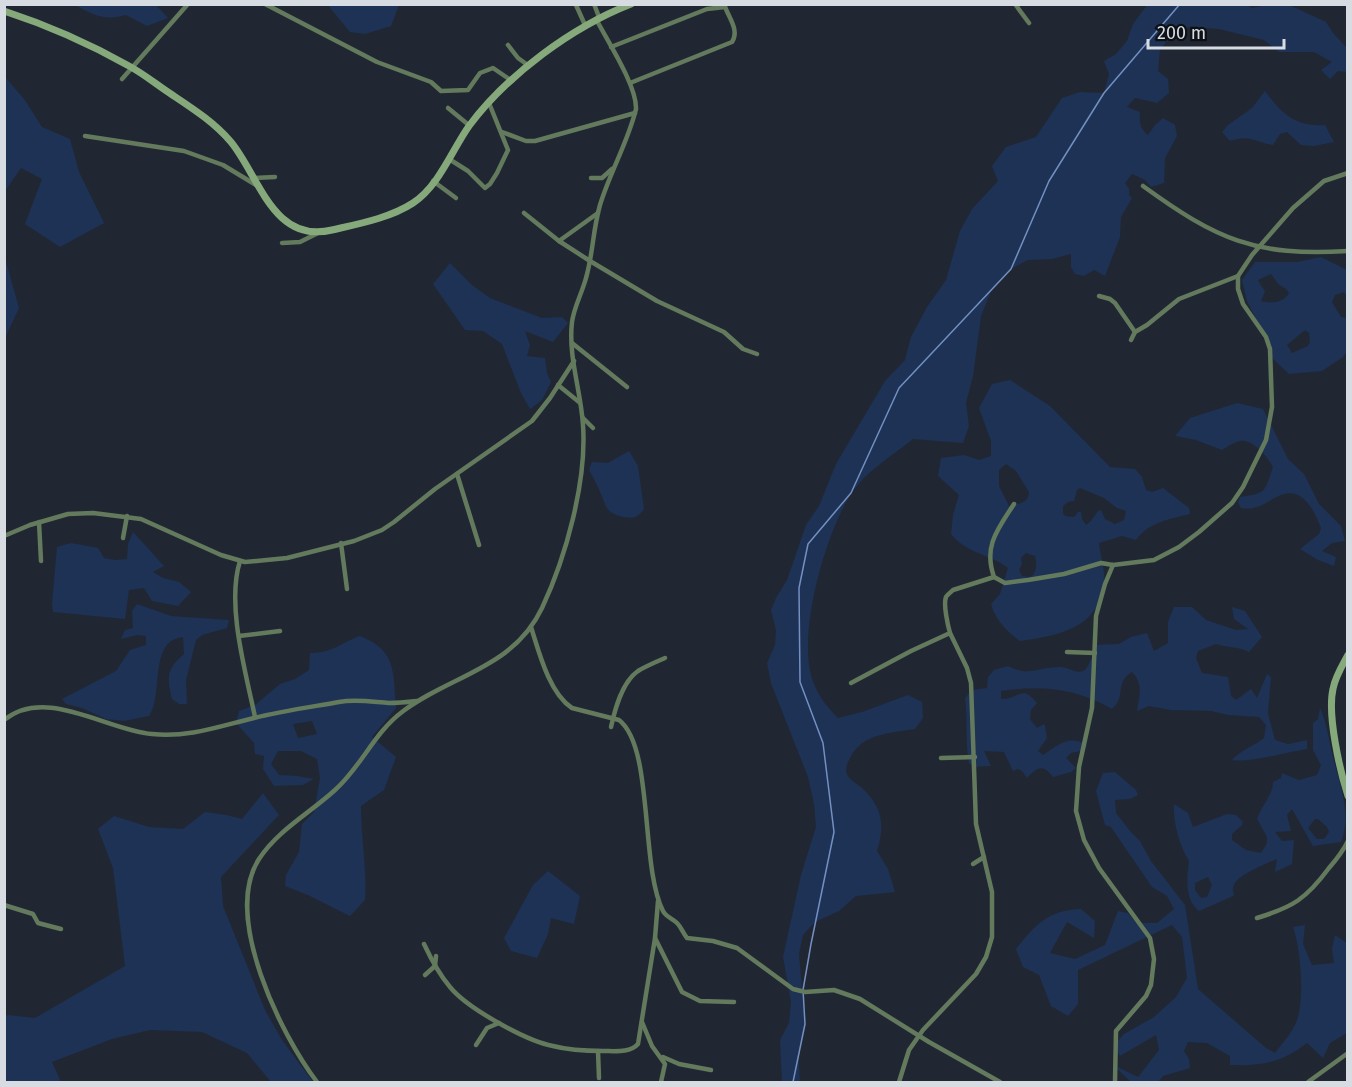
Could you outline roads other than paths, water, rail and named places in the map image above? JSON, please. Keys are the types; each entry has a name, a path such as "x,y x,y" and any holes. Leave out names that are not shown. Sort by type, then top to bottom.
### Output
{"main road":[{"path":"4,11 92,46 132,68 216,126 244,160 270,207 283,219 318,233 371,220 415,202 449,159 470,126 489,103 512,81 554,46 585,25 631,4"},
{"path":"1347,655 1333,689 1332,701 1335,738 1347,796"}],"street":[{"path":"122,79 188,4"},
{"path":"265,4 301,25 377,62 431,82 441,91 468,90 480,73 493,68 512,81"},
{"path":"317,1083 290,1040 258,971 249,914 248,892 251,875 268,847 311,808 334,791 352,772 386,726 401,712 496,659 522,639 531,627 550,588 578,504 584,443 583,418 572,343 572,321 590,261 598,213 635,113 636,98 597,18 594,4"},
{"path":"1015,4 1029,23"},
{"path":"576,5 585,25"},
{"path":"611,47 707,9 724,6 735,28 732,42 630,83"},
{"path":"508,45 518,58 529,66"},
{"path":"449,159 468,171 485,188 494,178 507,152 507,144 489,103"},
{"path":"448,108 470,126"},
{"path":"502,132 526,141 546,140 635,113"},
{"path":"85,136 184,151 223,165 257,186"},
{"path":"591,178 602,178 614,167"},
{"path":"1131,340 1135,332 1146,326 1179,299 1238,276 1288,213 1315,187 1324,181 1347,173"},
{"path":"253,178 275,177"},
{"path":"433,181 456,198"},
{"path":"1143,186 1202,227 1258,248 1322,253 1347,251"},
{"path":"524,213 559,241 590,261 657,301 724,332 743,349 757,354"},
{"path":"559,241 598,213"},
{"path":"282,243 300,242 318,233"},
{"path":"1014,504 989,549 994,577 1005,583 1050,578 1101,563 1113,565 1147,561 1165,555 1217,518 1232,503 1243,487 1266,440 1272,407 1270,349 1266,337 1244,304 1238,289 1238,276"},
{"path":"1099,296 1115,303 1135,332"},
{"path":"572,343 627,387"},
{"path":"4,536 39,522 68,514 93,513 141,519 221,555 240,561 273,561 354,541 382,530 435,489 532,422 574,362"},
{"path":"558,386 579,402"},
{"path":"583,418 593,428"},
{"path":"457,474 479,544"},
{"path":"123,538 128,516"},
{"path":"39,522 41,561"},
{"path":"341,543 346,589"},
{"path":"240,561 236,577 235,601 239,636 255,717"},
{"path":"1113,565 1096,616 1092,708 1079,767 1076,811 1084,840 1100,868 1150,938 1154,959 1151,985 1146,996 1116,1031 1115,1083"},
{"path":"898,1083 909,1050 918,1036 976,974 986,957 992,937 992,892 976,824 971,683 967,668 950,633 946,597 953,590 994,577"},
{"path":"531,627 545,668 566,704 572,708 612,717 625,724 635,746 643,782 651,870 658,898 663,911 676,922 687,938 713,941 737,948 793,989 805,992 834,990 860,999 918,1036 1000,1083"},
{"path":"239,636 280,631"},
{"path":"851,683 950,633"},
{"path":"1067,652 1095,653"},
{"path":"610,727 623,691 633,675 665,658"},
{"path":"4,720 32,706 81,714 141,733 172,735 213,729 255,717 341,701 390,703 418,701"},
{"path":"941,758 975,757"},
{"path":"1257,918 1280,911 1300,901 1314,888 1347,841"},
{"path":"973,864 984,857"},
{"path":"424,944 435,966 451,989 499,1023 551,1046 598,1051 634,1048 638,1044 655,938 658,898"},
{"path":"4,905 35,914 38,923 62,928"},
{"path":"655,938 682,992 699,1001 734,1002"},
{"path":"425,975 435,966 436,956"},
{"path":"641,1019 649,1039 664,1064 661,1083"},
{"path":"476,1045 488,1028 499,1023"},
{"path":"598,1051 599,1078"},
{"path":"1308,1083 1347,1053"},
{"path":"660,1056 679,1064 711,1070"}],"waterway":[{"path":"793,1082 805,1024 803,990 834,832 823,743 800,682 799,588 808,544 851,493 899,388 1011,269 1049,181 1104,93 1180,4"}]}
